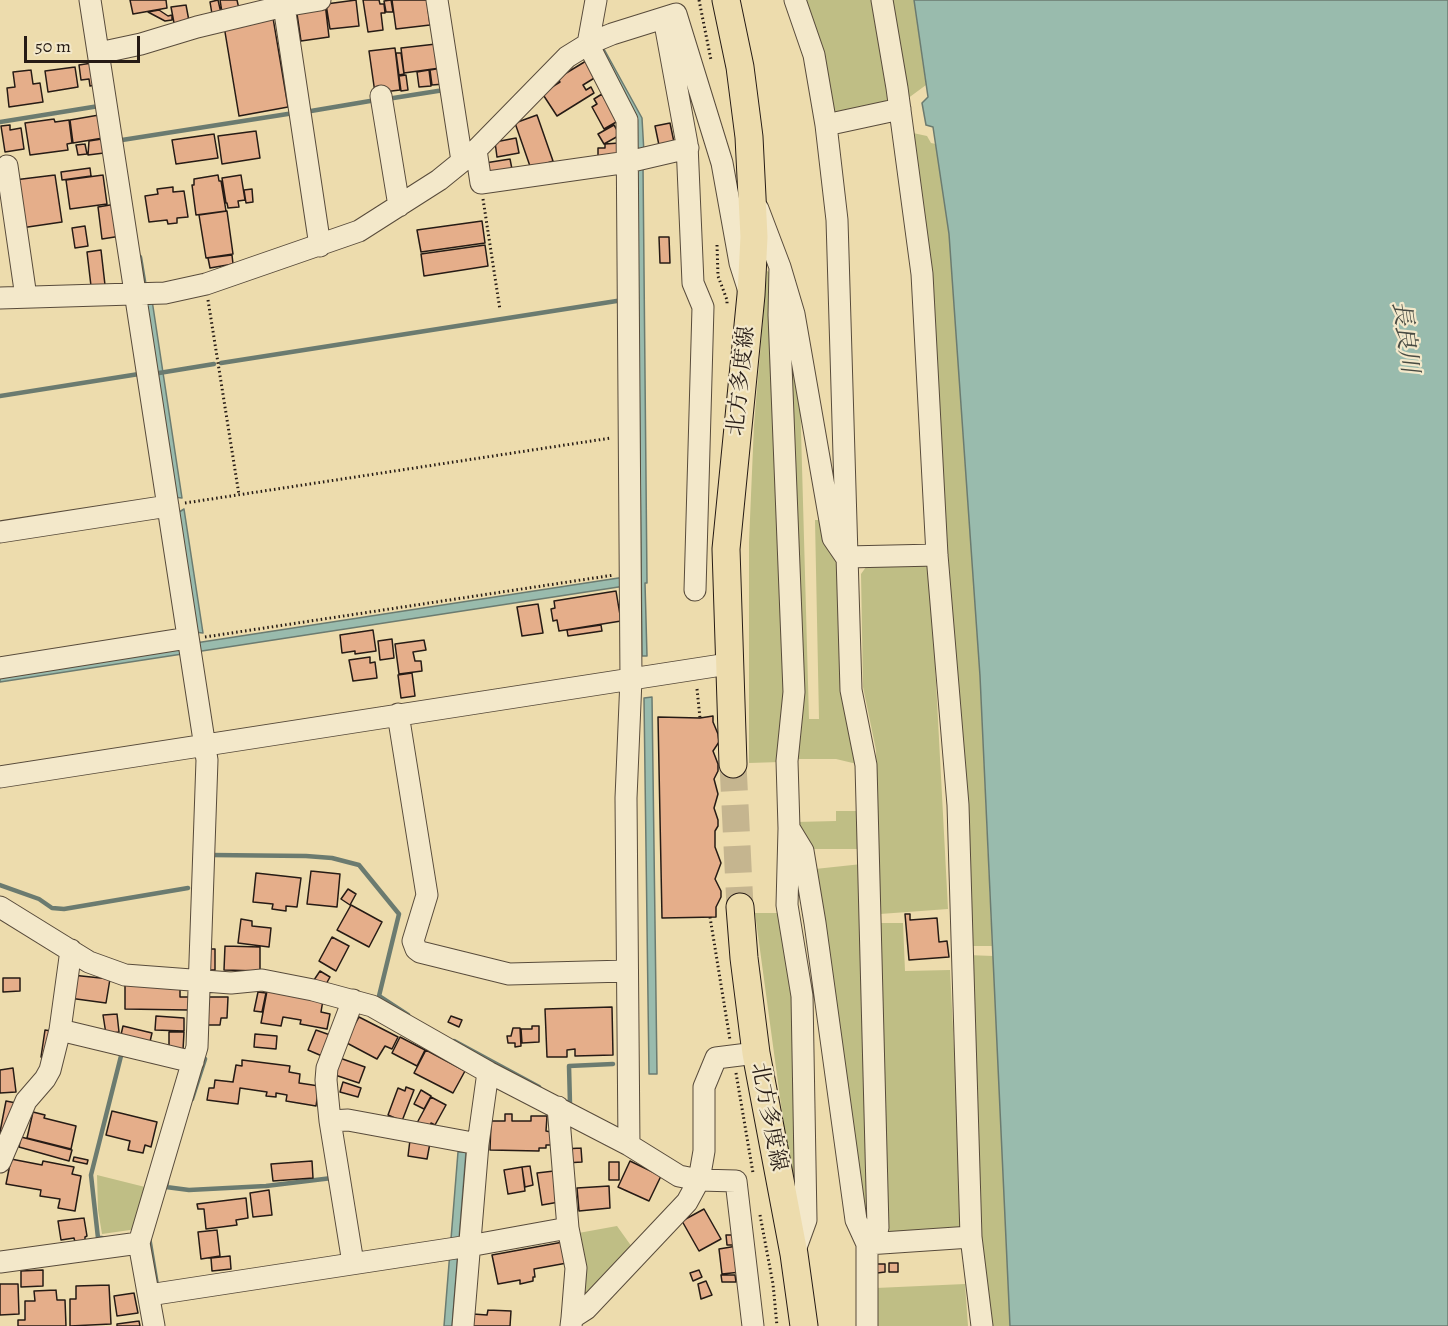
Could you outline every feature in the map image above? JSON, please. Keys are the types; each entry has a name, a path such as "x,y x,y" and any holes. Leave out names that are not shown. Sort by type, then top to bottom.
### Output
{"main road":[{"name":"北方多度線","path":"726,0 745,102 754,237 751,296 726,549 733,764"},
{"name":"北方多度線","path":"740,908 744,958 745,1054 794,1254 804,1326"}],"street":[{"path":"90,0 207,760 197,1047 139,1243 154,1326"},
{"path":"99,53 141,44 253,7 284,6 320,0"},
{"path":"437,0 469,156 481,183 628,162 688,148"},
{"path":"596,0 588,44 627,120 631,679 626,798 629,1146"},
{"path":"795,0 814,55 826,125 837,220 851,690 866,765 878,1228 867,1244"},
{"path":"882,0 900,109 922,274 937,555 958,805 971,1237 982,1326"},
{"path":"284,6 320,246"},
{"path":"0,298 165,293 206,284 359,231 439,180 469,156 567,57 588,44 671,10"},
{"path":"671,10 688,148 693,283 703,307 695,590"},
{"path":"671,10 722,163 740,263 751,296"},
{"path":"381,96 399,206"},
{"path":"826,125 900,109"},
{"path":"7,166 26,297"},
{"path":"752,194 780,267 794,314 833,538 846,557"},
{"path":"780,267 780,350 794,692 787,761 789,828 787,905 802,996 806,1220 794,1254"},
{"path":"0,532 168,506"},
{"path":"846,557 937,555"},
{"path":"0,668 190,647"},
{"path":"0,777 728,664"},
{"path":"398,714 427,895 413,941 416,948 420,952 509,974 627,971"},
{"path":"789,828 803,851 856,1220 867,1244 867,1326"},
{"path":"0,907 89,962 125,975 231,983 262,980 313,990 372,1006 488,1072 629,1146 679,1176 699,1180 736,1181 753,1326"},
{"path":"0,1162 26,1101 50,1071 60,1030 71,950"},
{"path":"353,1000 327,1068 330,1120 353,1263"},
{"path":"60,1030 193,1062"},
{"path":"572,1322 687,1202 699,1180 704,1151 704,1087 716,1058 745,1054"},
{"path":"463,1326 460,1248 488,1072"},
{"path":"558,1107 568,1228 576,1268 572,1322"},
{"path":"330,1120 348,1120 478,1144"},
{"path":"149,1295 460,1248 568,1228"},
{"path":"867,1244 971,1237"},
{"path":"0,1262 139,1243"}],"path":[{"path":"481,183 500,310"},
{"path":"206,284 239,495"},
{"path":"168,506 629,436"},
{"path":"190,647 630,572"},
{"path":"697,689 700,718"},
{"path":"710,917 745,1054 754,1178"},
{"path":"759,1211 773,1284 777,1326"}],"shaded area":[{"path":"802,0 871,0 888,102 837,114 832,109"},
{"path":"890,0 914,0 926,85 907,99"},
{"path":"913,133 927,136 931,143 936,144 949,234 980,676 992,946 967,946 950,579 927,276"},
{"path":"767,271 773,274 786,689 780,762 749,763 749,542 754,425"},
{"path":"788,351 793,351 800,394 809,719 819,719 815,520 824,520 839,562 857,764 836,759 794,759"},
{"path":"921,564 930,569 948,909 880,914 876,750 863,687 861,574 866,567"},
{"path":"836,811 859,811 860,849 811,849 796,822 836,821"},
{"path":"862,864 868,1219 864,1221 815,869"},
{"path":"755,913 781,913 793,993 798,1192 793,1193"},
{"path":"879,923 903,923 905,971 950,970 963,1226 957,1232 891,1232 887,1228"},
{"path":"967,955 993,956 1010,1326 989,1326 983,1291"},
{"path":"97,1175 149,1188 137,1229 102,1234 98,1210"},
{"path":"617,1226 632,1247 586,1305 573,1234"},
{"path":"965,1284 968,1326 878,1326 876,1288"}],"water":[{"name":"長良川","path":"914,0 1448,0 1448,1326 1010,1326 980,676 949,234 933,127 926,125 922,103 928,97"},
{"path":"604,49 642,118 644,153 637,153 599,52"},
{"path":"643,165 647,656 642,656 637,168"},
{"path":"152,300 182,498 173,497 144,304"},
{"path":"184,509 203,633 194,632 176,514"},
{"path":"625,577 625,586 0,682 0,673"},
{"path":"652,697 657,1074 649,1074 644,698"},
{"path":"458,1152 466,1152 452,1326 444,1326"}],"building":[{"path":"130,0 166,0 167,8 133,14"},
{"path":"218,0 221,13 212,14 210,2"},
{"path":"220,0 237,0 239,9 222,12"},
{"path":"356,0 359,26 330,29 326,4"},
{"path":"363,0 379,0 380,4 384,4 385,13 381,13 383,30 368,32"},
{"path":"391,0 393,12 386,12 384,1"},
{"path":"392,0 427,0 430,25 396,29"},
{"path":"325,3 329,37 301,41 296,7"},
{"path":"186,5 189,21 174,23 171,7"},
{"path":"159,10 168,16 172,15 172,20 165,21 148,12"},
{"path":"273,18 288,107 239,116 224,26"},
{"path":"436,44 440,68 404,73 401,48"},
{"path":"395,48 400,90 375,93 369,51"},
{"path":"396,53 401,53 404,74 399,75"},
{"path":"586,61 596,77 583,85 586,90 591,87 594,93 557,116 542,93 560,82 558,78"},
{"path":"92,63 95,85 90,86 89,79 81,80 79,65"},
{"path":"75,67 78,87 48,92 45,71"},
{"path":"442,68 444,84 432,85 430,70"},
{"path":"31,70 33,84 40,83 43,102 9,107 7,88 15,87 13,72"},
{"path":"429,70 431,86 419,87 417,72"},
{"path":"406,75 408,90 401,91 399,76"},
{"path":"602,94 618,121 604,129 592,107 597,104 594,99"},
{"path":"99,115 103,138 73,143 70,120"},
{"path":"537,115 553,161 531,169 515,123"},
{"path":"54,119 55,122 69,120 72,143 67,144 68,150 30,155 25,123"},
{"path":"670,123 675,147 660,150 655,126"},
{"path":"10,125 10,130 21,128 24,149 5,152 1,126"},
{"path":"614,125 620,135 604,144 598,134"},
{"path":"256,131 260,158 222,164 218,136"},
{"path":"214,134 218,158 176,164 172,140"},
{"path":"516,138 519,153 497,157 495,142"},
{"path":"102,139 104,153 88,155 89,141"},
{"path":"619,143 619,159 598,158 598,148 605,148 605,144"},
{"path":"85,144 87,154 78,155 76,145"},
{"path":"510,159 513,174 488,178 485,163"},
{"path":"90,168 91,176 62,180 61,172"},
{"path":"55,175 62,222 21,228 14,180"},
{"path":"103,175 107,204 70,209 66,180"},
{"path":"218,175 226,211 196,215 192,185 194,185 194,179"},
{"path":"241,175 245,200 238,201 239,207 228,208 222,178"},
{"path":"173,187 173,192 184,191 188,217 177,218 177,223 168,224 167,220 149,222 145,196 158,194 157,189"},
{"path":"252,189 253,202 246,203 244,190"},
{"path":"116,204 121,236 102,239 98,207"},
{"path":"227,211 233,254 206,258 199,215"},
{"path":"482,221 485,243 421,252 417,230"},
{"path":"85,226 88,246 75,248 72,228"},
{"path":"659,237 669,237 670,263 660,263"},
{"path":"485,245 488,266 424,276 421,254"},
{"path":"101,250 105,285 91,286 87,252"},
{"path":"232,255 233,264 210,268 208,258"},
{"path":"616,591 621,621 559,631 557,620 553,621 551,609 555,608 554,601"},
{"path":"538,604 543,633 522,636 517,607"},
{"path":"601,625 602,631 568,636 567,630"},
{"path":"373,630 376,651 342,653 340,635"},
{"path":"392,639 394,658 380,660 378,641"},
{"path":"424,640 426,650 413,652 415,661 421,661 422,671 399,674 395,644"},
{"path":"370,657 370,663 375,662 377,678 353,681 349,660"},
{"path":"412,673 415,696 401,698 398,675"},
{"path":"713,716 719,742 713,751 718,764 718,771 714,779 718,794 714,808 718,820 715,847 721,863 715,879 721,891 716,907 716,917 662,918 658,717"},
{"path":"311,871 340,874 337,907 307,904"},
{"path":"256,873 301,878 297,907 286,906 286,911 272,909 273,904 253,902"},
{"path":"348,889 356,894 350,905 341,899"},
{"path":"351,905 382,922 369,947 337,930"},
{"path":"905,914 910,914 910,920 937,918 939,942 947,941 949,957 909,960"},
{"path":"241,919 252,921 252,926 271,928 269,947 238,943"},
{"path":"332,937 349,946 336,971 319,961"},
{"path":"225,946 260,947 260,971 224,970"},
{"path":"202,949 215,949 215,970 202,970"},
{"path":"320,971 330,977 325,986 314,980"},
{"path":"72,975 110,979 106,1003 69,998"},
{"path":"3,978 20,978 20,991 3,992"},
{"path":"125,985 180,987 180,997 189,997 188,1010 125,1009"},
{"path":"267,991 323,1000 321,1012 330,1014 327,1029 300,1024 301,1020 283,1017 281,1026 261,1023"},
{"path":"258,992 266,993 262,1012 254,1011"},
{"path":"209,997 228,997 227,1018 221,1018 220,1025 207,1025"},
{"path":"612,1007 613,1055 575,1056 575,1049 567,1050 567,1057 547,1057 545,1009"},
{"path":"117,1014 119,1032 106,1034 103,1015"},
{"path":"156,1016 184,1018 184,1031 155,1030"},
{"path":"451,1016 462,1020 459,1027 448,1022"},
{"path":"359,1017 398,1037 392,1049 385,1046 377,1059 345,1042"},
{"path":"123,1026 152,1033 149,1046 120,1039"},
{"path":"532,1026 539,1026 539,1042 522,1043 521,1029 532,1029"},
{"path":"513,1028 520,1028 521,1046 515,1047 515,1043 508,1043 507,1036 511,1036"},
{"path":"45,1030 51,1031 47,1058 41,1057"},
{"path":"316,1030 330,1035 322,1056 308,1050"},
{"path":"169,1032 184,1032 183,1050 169,1050"},
{"path":"255,1034 277,1036 276,1049 254,1047"},
{"path":"400,1037 425,1050 417,1066 392,1053"},
{"path":"426,1050 465,1071 453,1093 414,1073"},
{"path":"337,1057 365,1067 359,1083 332,1074"},
{"path":"242,1060 290,1066 289,1072 300,1074 299,1083 319,1086 316,1106 286,1101 287,1095 276,1093 276,1097 266,1096 267,1092 240,1088 238,1104 207,1100 209,1088 214,1088 215,1080 233,1082 236,1065 242,1066"},
{"path":"13,1068 16,1092 0,1093 0,1070"},
{"path":"343,1082 361,1088 358,1097 340,1092"},
{"path":"406,1087 414,1090 402,1121 388,1115 398,1088 405,1091"},
{"path":"421,1090 431,1096 424,1109 414,1104"},
{"path":"431,1097 446,1105 435,1125 431,1123 428,1129 417,1123"},
{"path":"6,1101 16,1103 9,1134 0,1132"},
{"path":"112,1111 157,1122 151,1147 145,1145 143,1153 128,1150 130,1141 106,1135"},
{"path":"33,1112 45,1115 44,1118 76,1126 71,1149 27,1138"},
{"path":"505,1114 512,1114 512,1121 531,1121 531,1116 547,1116 546,1131 551,1132 551,1145 539,1148 539,1151 490,1150 491,1121 505,1121"},
{"path":"21,1137 72,1150 69,1161 19,1147"},
{"path":"410,1140 430,1143 427,1159 408,1156"},
{"path":"581,1148 582,1162 565,1163 564,1149"},
{"path":"74,1157 88,1160 87,1164 73,1161"},
{"path":"11,1159 42,1165 43,1161 74,1167 72,1174 81,1176 75,1211 58,1208 60,1199 40,1196 41,1190 6,1184"},
{"path":"312,1161 313,1178 273,1181 271,1164"},
{"path":"630,1161 661,1176 649,1201 618,1187"},
{"path":"609,1162 619,1162 619,1180 609,1180"},
{"path":"530,1166 533,1185 525,1187 522,1167"},
{"path":"522,1167 525,1191 508,1194 504,1170"},
{"path":"554,1171 559,1202 542,1205 537,1173"},
{"path":"609,1186 610,1208 579,1211 577,1188"},
{"path":"269,1190 272,1215 253,1217 250,1193"},
{"path":"246,1198 248,1218 236,1220 237,1225 206,1229 204,1209 198,1209 197,1204"},
{"path":"704,1209 721,1239 699,1251 682,1221"},
{"path":"84,1218 87,1236 85,1241 75,1242 74,1238 61,1240 58,1221"},
{"path":"217,1230 220,1256 201,1259 198,1232"},
{"path":"726,1235 736,1235 736,1245 727,1245"},
{"path":"563,1242 567,1263 534,1269 533,1281 520,1284 520,1280 498,1284 492,1255"},
{"path":"737,1246 741,1272 722,1274 719,1249"},
{"path":"230,1256 231,1269 212,1271 211,1258"},
{"path":"889,1263 898,1263 898,1272 889,1272"},
{"path":"877,1264 885,1264 885,1272 877,1273"},
{"path":"43,1270 43,1286 21,1287 21,1271"},
{"path":"699,1270 702,1277 693,1281 690,1273"},
{"path":"721,1275 735,1275 736,1282 722,1282"},
{"path":"706,1281 712,1295 701,1299 698,1284"},
{"path":"0,1284 18,1284 19,1314 0,1315"},
{"path":"109,1285 111,1324 70,1326 70,1299 76,1299 76,1286"},
{"path":"56,1290 57,1300 65,1300 66,1326 18,1326 18,1320 25,1320 25,1301 35,1301 34,1291"},
{"path":"134,1293 138,1313 117,1316 114,1296"},
{"path":"488,1310 511,1311 510,1326 472,1326 473,1314 487,1315"},
{"path":"139,1321 140,1326 117,1326 117,1324"}],"waterway":[{"path":"387,99 444,90"},
{"path":"305,112 376,100"},
{"path":"0,122 99,106"},
{"path":"122,140 294,113"},
{"path":"140,257 145,287"},
{"path":"221,363 623,300"},
{"path":"159,373 214,364"},
{"path":"0,396 139,374"},
{"path":"211,855 306,856 332,858 359,865 399,914 379,996 408,1015"},
{"path":"0,885 39,899 52,908 64,909 188,888"},
{"path":"454,1041 539,1087"},
{"path":"102,1238 98,1238 91,1175 122,1052"},
{"path":"192,1099 205,1059"},
{"path":"568,1102 570,1104 569,1066 613,1064"},
{"path":"167,1182 166,1187 189,1190 266,1186 332,1178"},
{"path":"149,1237 157,1285"}],"tunnel":[{"path":"733,764 740,907"}]}
